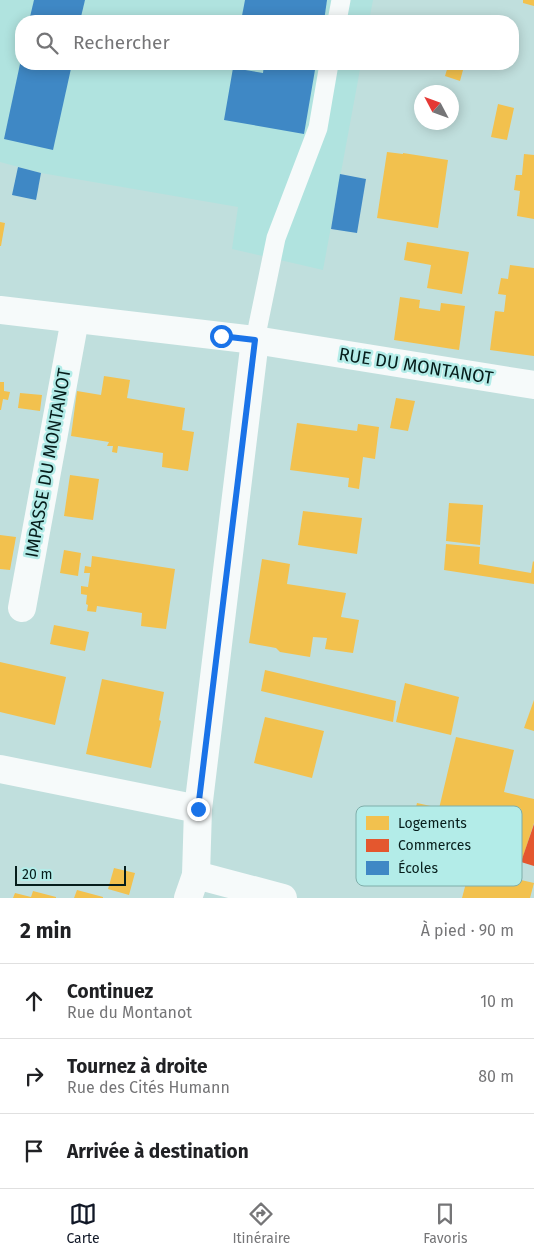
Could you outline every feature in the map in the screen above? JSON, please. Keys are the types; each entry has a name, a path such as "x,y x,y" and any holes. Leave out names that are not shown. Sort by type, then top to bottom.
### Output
{"street":[{"name":"RUE DU MONTANOT","path":"0,310 255,340 534,385"},
{"name":"IMPASSE DU MONTANOT","path":"22,608 75,319"},
{"path":"255,340 198,809 192,886 282,898"},
{"path":"0,769 198,809"}],"lane":[{"path":"338,15 341,0"},
{"path":"255,340 276,238 318,128 328,70"}],"shaded area":[{"path":"0,0 373,0 370,15 15,15 15,70 360,70 323,270 232,249 238,207 41,173 0,162"}],"building: Logements":[{"path":"523,0 534,0 534,6 523,3"},
{"path":"447,70 463,70 460,81 445,76"},
{"path":"498,104 514,108 507,140 491,137"},
{"path":"387,152 448,160 438,228 377,218"},
{"path":"524,154 534,155 534,219 517,216 520,191 514,190 516,175 522,175"},
{"path":"0,222 5,223 1,246 0,246"},
{"path":"407,242 469,252 462,294 427,288 431,265 404,260"},
{"path":"510,265 534,268 534,356 490,350 495,311 504,312 506,295 498,294 501,278 508,279"},
{"path":"400,297 420,300 419,308 440,311 441,303 465,306 459,350 394,340"},
{"path":"104,376 130,380 127,398 185,408 182,430 194,432 188,471 162,467 163,453 118,446 117,453 112,452 113,446 107,446 109,442 71,436 77,391 101,395"},
{"path":"0,382 4,382 4,391 10,392 8,400 3,399 1,410 0,410"},
{"path":"20,393 42,395 40,411 18,408"},
{"path":"396,398 415,401 408,431 390,428"},
{"path":"297,423 357,431 358,424 379,427 375,459 363,457 359,489 348,487 349,478 290,470"},
{"path":"70,475 99,479 93,520 64,516"},
{"path":"449,503 483,505 480,545 446,541"},
{"path":"303,511 362,518 357,554 298,545"},
{"path":"0,535 16,537 10,570 0,569"},
{"path":"446,544 480,547 479,564 531,573 533,561 534,584 444,570"},
{"path":"64,550 81,553 78,576 60,573"},
{"path":"92,556 175,569 166,629 141,626 142,613 97,606 96,612 87,611 87,595 81,594 81,586 88,587 90,573 84,573 85,566 91,567"},
{"path":"262,559 290,564 287,584 346,593 341,617 359,620 353,653 325,649 327,638 313,637 310,657 280,652 276,648 249,643"},
{"path":"54,625 89,632 85,651 50,644"},
{"path":"0,662 66,677 55,725 0,712"},
{"path":"265,670 396,701 393,722 261,691"},
{"path":"102,679 164,692 159,720 161,721 151,768 86,754"},
{"path":"405,683 459,697 451,735 396,722"},
{"path":"534,700 534,731 524,728"},
{"path":"265,717 324,731 312,778 254,763"},
{"path":"456,737 514,750 504,792 534,799 534,823 522,860 522,806 440,806"},
{"path":"417,803 430,806 416,806"},
{"path":"114,868 135,873 129,895 108,889"},
{"path":"522,880 534,883 530,898 462,898 465,886 522,886"},
{"path":"77,890 103,897 103,898 74,898"},
{"path":"33,891 56,898 13,898 15,893 31,897"}],"building: Commerces":[{"path":"534,824 534,866 522,862"}],"building: Écoles":[{"path":"34,0 85,0 81,15 30,15"},
{"path":"245,0 327,0 325,15 242,15"},
{"path":"19,70 71,70 53,150 4,139"},
{"path":"233,70 263,73 263,70 315,70 304,134 224,120"},
{"path":"18,167 41,173 36,200 12,195"},
{"path":"340,174 366,179 357,233 331,229"}],"route":[{"path":"198,809 255,340 221,336"}]}
